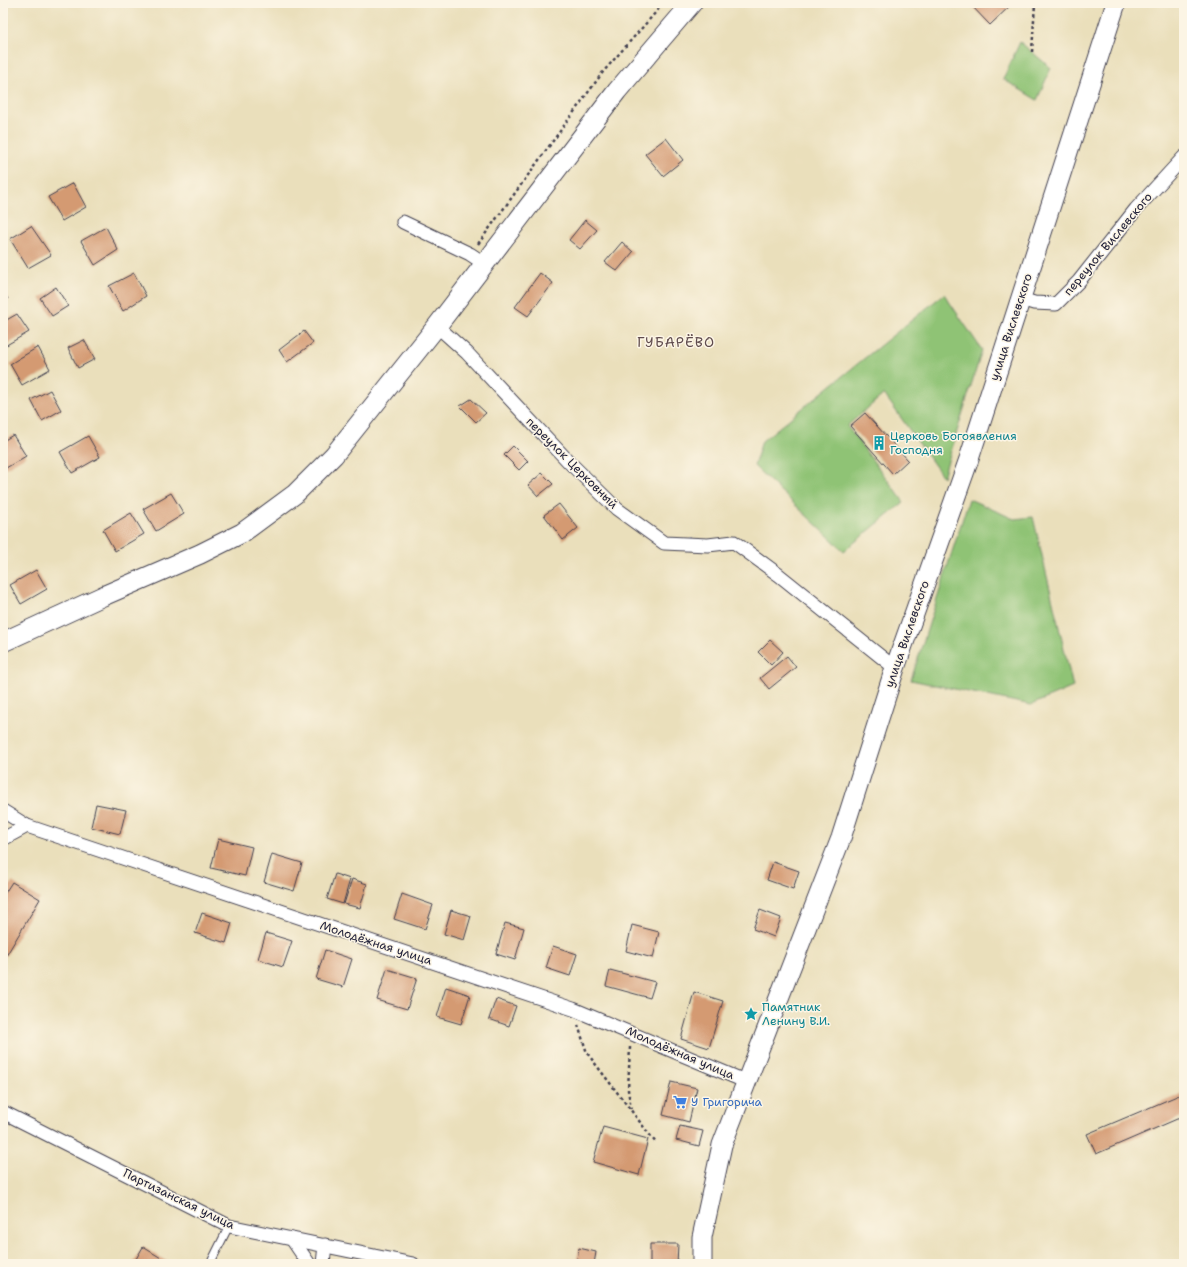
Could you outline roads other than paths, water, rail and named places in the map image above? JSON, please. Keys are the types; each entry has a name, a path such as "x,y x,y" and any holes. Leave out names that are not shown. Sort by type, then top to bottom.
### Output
{"street":[{"path":"3,642 103,596 200,554 242,533 295,494 334,455 437,326 478,259 692,3"},
{"name":"улица Вислевского","path":"702,1264 702,1237 722,1146 842,838 895,668 969,459 1116,3"},
{"name":"переулок Вислевского","path":"1020,299 1034,303 1056,304 1078,280 1136,209 1184,157"},
{"path":"403,222 478,259"},
{"name":"переулок Церковный","path":"437,326 467,353 569,462 618,509 664,544 708,544 734,542 779,575 895,668"},
{"name":"Молодёжная улица","path":"3,810 27,826 574,1009 746,1082"},
{"path":"3,838 27,826"},
{"name":"Партизанская улица","path":"3,1112 229,1226 413,1264"},
{"path":"292,1239 309,1264"},
{"path":"323,1264 325,1245"}],"lane":[{"path":"210,1264 229,1226"}],"place":[{"name":"Церковь Богоявления Господня","path":"879,443"},
{"name":"Памятник Ленину В.И.","path":"751,1014"},
{"name":"У Григорича","path":"680,1102"}],"district":[{"name":"ГУБАРЁВО","path":"676,342"}]}
